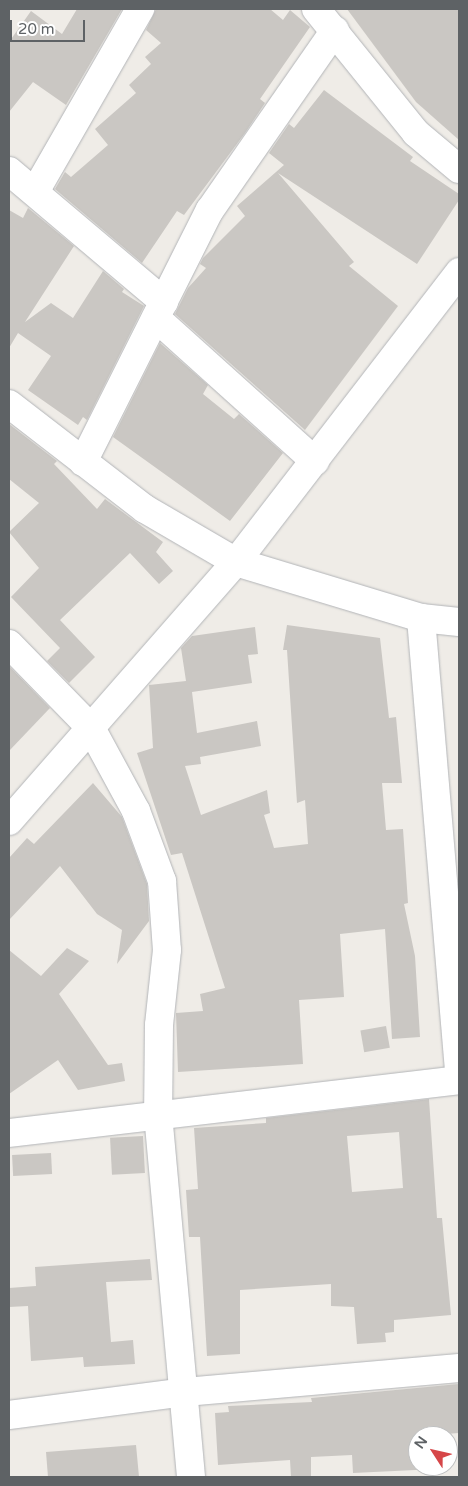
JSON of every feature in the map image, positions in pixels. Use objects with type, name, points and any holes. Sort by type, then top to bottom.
[{"type":"street","points":[[36,190],[140,9]]},
{"type":"street","points":[[83,462],[210,210],[324,15],[416,133],[459,169]]},
{"type":"street","points":[[9,171],[36,190],[315,461]]},
{"type":"street","points":[[9,821],[236,562],[459,272]]},
{"type":"street","points":[[9,404],[145,509],[236,562],[421,618],[459,622]]},
{"type":"street","points":[[421,618],[459,1068]]},
{"type":"street","points":[[9,644],[91,728],[136,811],[162,881],[167,950],[159,1025],[158,1114],[185,1392],[191,1477]]},
{"type":"street","points":[[9,1133],[459,1080]]},
{"type":"street","points":[[9,1414],[185,1392],[459,1368]]},
{"type":"building","points":[[77,9],[122,9],[66,105],[33,82],[9,112],[9,42],[31,11],[62,34]]},
{"type":"building","points":[[156,9],[270,9],[283,20],[290,10],[310,27],[260,99],[265,103],[245,133],[184,215],[177,211],[142,263],[55,189],[65,172],[71,177],[108,145],[95,129],[136,93],[129,85],[151,64],[145,57],[161,43],[146,30]]},
{"type":"building","points":[[347,9],[459,9],[459,140],[416,102]]},
{"type":"building","points":[[324,90],[413,157],[410,161],[459,194],[459,200],[417,264],[278,173],[354,262],[349,266],[398,306],[305,430],[175,314],[188,288],[206,268],[200,264],[203,258],[245,216],[237,206],[284,165],[269,153],[289,124],[294,128]]},
{"type":"building","points":[[28,208],[74,246],[25,322],[51,303],[73,318],[103,271],[124,289],[122,292],[144,306],[87,420],[83,417],[78,425],[28,390],[51,356],[18,333],[9,348],[9,210],[23,218]]},
{"type":"building","points":[[160,343],[208,385],[203,394],[234,419],[239,414],[283,453],[230,521],[113,437]]},
{"type":"building","points":[[9,424],[57,461],[54,464],[97,509],[105,499],[163,542],[156,552],[173,571],[159,584],[130,553],[60,620],[95,657],[69,683],[47,661],[60,648],[11,597],[39,568],[9,532],[39,503],[9,479]]},
{"type":"building","points":[[287,625],[380,638],[389,718],[396,717],[402,783],[382,783],[386,830],[403,829],[408,903],[404,904],[415,956],[420,1037],[392,1039],[385,929],[340,934],[344,997],[299,1000],[303,1064],[178,1072],[176,1013],[203,1011],[200,994],[225,988],[182,853],[171,855],[137,753],[153,748],[149,685],[186,681],[181,648],[192,636],[255,627],[258,654],[248,655],[252,683],[192,692],[197,733],[257,721],[261,746],[200,757],[201,764],[185,766],[201,815],[267,790],[270,813],[264,815],[274,848],[308,844],[305,800],[297,803],[287,650],[283,650]]},
{"type":"building","points":[[9,666],[50,708],[9,751]]},
{"type":"building","points":[[93,783],[122,817],[147,884],[149,921],[117,964],[122,930],[97,914],[60,866],[9,920],[9,858],[27,838],[34,844]]},
{"type":"building","points":[[67,948],[89,961],[59,994],[108,1065],[122,1063],[125,1081],[78,1090],[58,1060],[9,1094],[9,950],[41,976]]},
{"type":"building","points":[[386,1026],[390,1048],[364,1052],[360,1031]]},
{"type":"building","points":[[429,1099],[437,1218],[442,1218],[451,1315],[394,1320],[394,1332],[385,1333],[386,1342],[357,1344],[354,1307],[331,1306],[331,1284],[240,1290],[240,1354],[207,1356],[200,1237],[189,1237],[186,1190],[198,1189],[194,1128],[266,1123],[266,1118]],"holes":[[[399,1132],[403,1188],[352,1192],[347,1136]]]},
{"type":"building","points":[[143,1136],[145,1173],[112,1175],[110,1138]]},
{"type":"building","points":[[51,1153],[52,1174],[13,1176],[12,1155]]},
{"type":"building","points":[[150,1259],[152,1280],[106,1282],[111,1342],[133,1340],[135,1364],[84,1367],[83,1357],[31,1361],[28,1306],[9,1307],[9,1288],[36,1286],[35,1267]]},
{"type":"building","points":[[459,1384],[459,1433],[458,1426],[408,1426],[408,1470],[353,1473],[352,1455],[311,1457],[311,1477],[291,1477],[290,1460],[218,1465],[215,1413],[229,1412],[228,1406],[312,1402],[311,1398]]},
{"type":"building","points":[[136,1445],[139,1477],[48,1477],[46,1452]]}]
